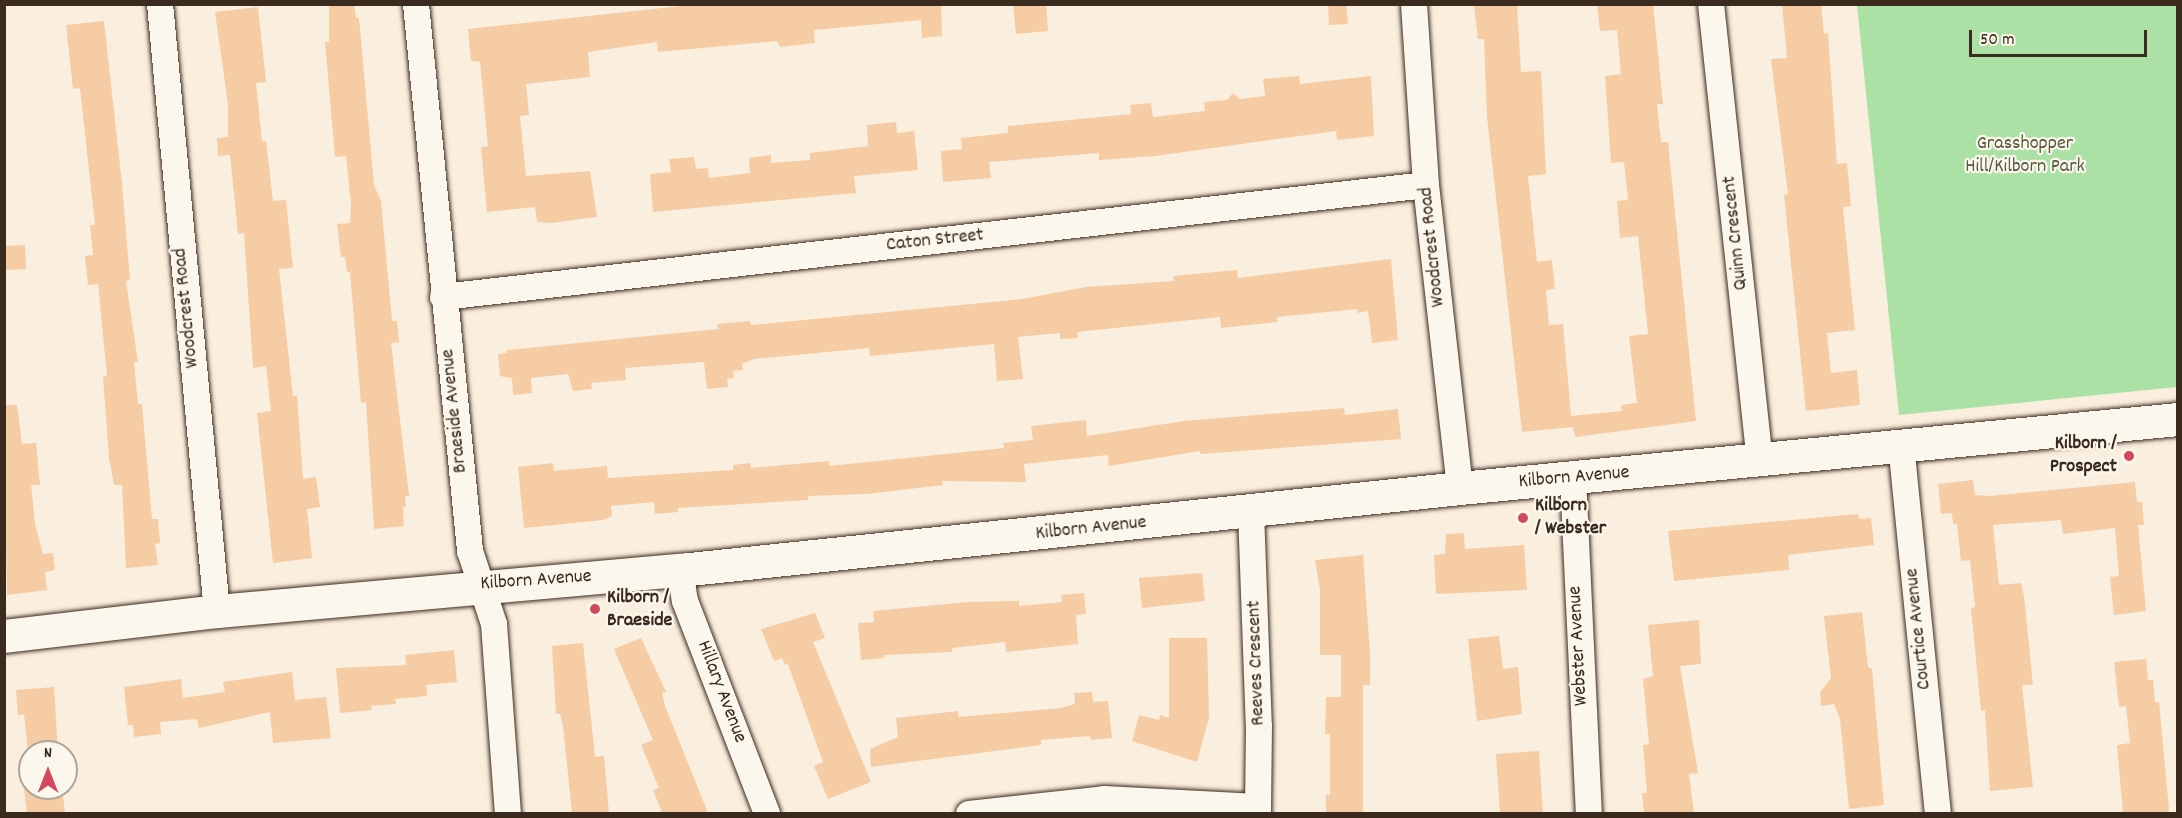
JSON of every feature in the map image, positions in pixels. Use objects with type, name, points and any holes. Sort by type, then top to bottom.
[{"type":"street","name":"Woodcrest Road","points":[[160,4],[217,611]]},
{"type":"street","name":"Braeside Avenue","points":[[416,4],[443,297],[471,558],[494,624],[508,813]]},
{"type":"street","name":"Woodcrest Road","points":[[1414,4],[1426,185],[1460,488]]},
{"type":"street","name":"Quinn Crescent","points":[[1711,4],[1760,461]]},
{"type":"street","name":"Caton Street","points":[[443,297],[1426,185]]},
{"type":"street","name":"Kilborn Avenue","points":[[4,636],[217,611],[479,585],[680,570],[1251,512],[1460,488],[1760,461],[1901,444],[2178,419]]},
{"type":"street","name":"Courtice Avenue","points":[[1901,444],[1938,813]]},
{"type":"street","name":"Webster Avenue","points":[[1573,477],[1588,813]]},
{"type":"street","name":"Reeves Crescent","points":[[1251,512],[1259,726],[1258,810]]},
{"type":"street","name":"Hillary Avenue","points":[[680,570],[685,601],[767,813]]},
{"type":"street","points":[[969,813],[1104,799],[1258,810]]},
{"type":"green space","name":"Grasshopper Hill/Kilborn Park","points":[[1857,5],[2177,5],[2177,387],[1899,415]]},
{"type":"building","points":[[329,4],[354,4],[356,18],[359,18],[374,185],[381,201],[392,321],[397,321],[399,342],[391,343],[409,496],[405,496],[406,507],[403,507],[404,526],[374,529],[366,402],[361,403],[350,272],[347,272],[345,257],[341,257],[337,224],[350,223],[351,204],[346,156],[335,157],[325,42],[329,42]]},
{"type":"building","points":[[699,4],[941,4],[942,36],[922,38],[921,20],[814,30],[815,43],[780,47],[777,41],[658,52],[657,42],[588,52],[590,77],[526,84],[529,115],[520,116],[526,176],[590,171],[597,217],[551,223],[537,222],[535,207],[487,212],[481,147],[488,146],[480,62],[471,61],[468,29]]},
{"type":"building","points":[[1013,4],[1046,4],[1048,31],[1016,34]]},
{"type":"building","points":[[1328,4],[1346,4],[1348,24],[1329,25]]},
{"type":"building","points":[[1517,4],[1521,72],[1541,71],[1546,174],[1528,176],[1537,262],[1552,260],[1555,289],[1546,290],[1549,325],[1563,324],[1571,416],[1622,411],[1621,405],[1637,403],[1629,336],[1648,334],[1638,236],[1620,238],[1617,201],[1628,200],[1624,162],[1611,163],[1605,76],[1621,74],[1617,30],[1600,31],[1597,4],[1653,4],[1663,104],[1657,104],[1661,142],[1668,142],[1696,421],[1576,437],[1572,427],[1522,432],[1487,117],[1484,39],[1478,39],[1474,6]]},
{"type":"building","points":[[1782,4],[1821,4],[1824,34],[1828,33],[1837,164],[1847,163],[1851,206],[1843,207],[1855,330],[1827,333],[1831,373],[1857,370],[1860,405],[1806,411],[1784,195],[1788,194],[1771,59],[1787,58]]},
{"type":"building","points":[[258,7],[266,82],[256,83],[262,141],[266,141],[273,201],[286,200],[293,268],[279,269],[293,396],[297,395],[303,479],[316,477],[320,507],[307,509],[312,558],[273,563],[257,413],[271,411],[266,366],[253,368],[244,233],[238,234],[230,155],[218,156],[217,138],[228,137],[228,104],[215,12]]},
{"type":"building","points":[[104,21],[122,183],[130,280],[126,281],[138,362],[134,362],[138,404],[142,404],[152,519],[158,519],[160,543],[155,544],[158,565],[126,568],[122,485],[114,485],[109,458],[103,377],[107,376],[98,284],[88,285],[85,256],[93,255],[90,225],[95,225],[80,88],[73,89],[66,25]]},
{"type":"building","points":[[1299,76],[1300,84],[1371,76],[1374,136],[1337,140],[1336,131],[1155,156],[1099,160],[1099,153],[989,162],[991,178],[943,182],[941,151],[962,149],[961,138],[1008,133],[1008,126],[1131,114],[1130,105],[1151,103],[1153,117],[1205,111],[1204,102],[1227,100],[1233,93],[1240,99],[1265,96],[1263,79]]},
{"type":"building","points":[[896,122],[897,133],[914,131],[918,170],[854,176],[856,193],[653,212],[650,174],[671,172],[669,159],[694,157],[696,169],[708,168],[709,178],[750,173],[749,158],[771,155],[771,163],[810,160],[810,153],[868,146],[867,125]]},
{"type":"building","points":[[25,245],[26,269],[4,270],[4,246]]},
{"type":"building","points":[[1391,259],[1398,340],[1372,343],[1368,311],[1358,313],[1357,309],[1277,317],[1277,322],[1221,328],[1220,317],[1077,332],[1078,338],[1060,339],[1060,333],[1018,337],[1023,379],[997,381],[994,344],[870,356],[869,348],[754,359],[742,364],[743,370],[733,371],[734,378],[727,379],[728,387],[707,389],[704,362],[625,368],[626,380],[591,383],[592,389],[573,391],[568,374],[531,378],[532,393],[513,395],[512,378],[500,376],[498,354],[507,353],[507,350],[718,329],[717,324],[750,321],[751,325],[1022,299],[1086,287],[1174,281],[1173,276],[1237,270],[1238,278]]},
{"type":"building","points":[[4,405],[17,405],[22,444],[36,443],[40,485],[31,485],[35,524],[43,554],[53,553],[55,570],[45,572],[47,590],[7,595]]},
{"type":"building","points":[[1344,408],[1345,415],[1398,409],[1401,439],[1200,454],[1200,451],[1109,466],[1108,455],[1024,464],[1026,482],[942,481],[943,485],[867,494],[808,496],[808,500],[678,508],[678,512],[655,514],[654,502],[611,506],[612,516],[603,520],[524,528],[518,467],[553,463],[554,471],[607,466],[608,478],[733,470],[733,465],[750,463],[751,468],[829,461],[829,466],[1004,448],[1003,443],[1033,440],[1031,426],[1086,420],[1087,436],[1184,421]]},
{"type":"building","points":[[1973,480],[1975,495],[1990,496],[2135,482],[2137,502],[2142,502],[2144,525],[2138,525],[2146,611],[2114,615],[2110,577],[2119,576],[2115,528],[2063,534],[2061,520],[1993,525],[1999,585],[2021,583],[2024,596],[2033,685],[2022,685],[2033,787],[1990,791],[1985,710],[1981,711],[1971,608],[1975,607],[1970,560],[1961,561],[1957,524],[1953,524],[1952,513],[1941,514],[1938,484]]},
{"type":"building","points":[[1858,514],[1859,519],[1871,518],[1874,545],[1788,555],[1789,570],[1674,581],[1668,531]]},
{"type":"building","points":[[1464,533],[1465,549],[1524,545],[1527,590],[1436,594],[1434,555],[1445,554],[1446,534]]},
{"type":"building","points":[[1363,555],[1370,685],[1363,685],[1363,813],[1326,813],[1326,795],[1330,795],[1330,734],[1325,734],[1326,697],[1341,697],[1341,655],[1320,655],[1320,590],[1315,560]]},
{"type":"building","points":[[1202,573],[1205,601],[1142,608],[1139,578]]},
{"type":"building","points":[[1084,593],[1086,614],[1076,615],[1078,644],[1006,652],[1005,642],[952,648],[952,652],[884,655],[884,658],[861,660],[858,623],[874,622],[873,611],[968,602],[1019,601],[1019,606],[1062,602],[1061,595]]},
{"type":"building","points":[[1862,612],[1868,667],[1872,669],[1884,805],[1849,809],[1840,719],[1834,704],[1821,706],[1820,692],[1831,678],[1824,616]]},
{"type":"building","points":[[815,613],[825,638],[813,642],[871,782],[828,799],[814,766],[823,762],[788,664],[785,665],[782,658],[774,661],[761,629]]},
{"type":"building","points":[[1699,620],[1701,664],[1680,666],[1698,773],[1689,774],[1694,813],[1644,813],[1642,793],[1647,793],[1643,745],[1649,744],[1643,679],[1653,676],[1648,625]]},
{"type":"building","points":[[1499,636],[1503,669],[1518,667],[1522,714],[1477,721],[1468,639]]},
{"type":"building","points":[[641,638],[666,692],[662,693],[665,706],[708,813],[662,813],[653,790],[659,788],[641,745],[653,740],[614,649]]},
{"type":"building","points":[[1169,638],[1207,638],[1209,717],[1197,762],[1132,741],[1139,715],[1159,720],[1160,715],[1169,718]]},
{"type":"building","points":[[583,643],[595,757],[604,756],[609,813],[572,813],[563,726],[560,714],[556,714],[552,646]]},
{"type":"building","points":[[454,650],[457,682],[426,685],[427,696],[395,699],[396,704],[371,706],[372,710],[340,713],[336,668],[406,665],[405,655]]},
{"type":"building","points":[[2146,659],[2148,680],[2153,680],[2155,702],[2159,702],[2169,809],[2168,813],[2123,813],[2117,745],[2130,743],[2126,706],[2119,707],[2114,662]]},
{"type":"building","points":[[292,672],[295,700],[326,697],[331,738],[273,743],[270,712],[199,728],[197,719],[160,722],[161,734],[134,737],[133,725],[128,725],[124,687],[181,679],[183,698],[225,692],[223,682]]},
{"type":"building","points":[[54,687],[57,740],[27,740],[24,714],[18,715],[16,690]]},
{"type":"building","points":[[1092,692],[1093,702],[1108,701],[1112,738],[1091,740],[1090,736],[1041,740],[1041,745],[871,767],[870,749],[898,737],[896,718],[958,711],[958,717],[1060,708],[1075,704],[1074,693]]},
{"type":"building","points":[[1539,751],[1543,813],[1500,813],[1496,754]]},
{"type":"building","points":[[25,800],[63,800],[65,813],[27,813]]},
{"type":"place","name":"Kilborn / Prospect","points":[[2129,456]]},
{"type":"place","name":"Kilborn / Webster","points":[[1523,518]]},
{"type":"place","name":"Kilborn / Braeside","points":[[595,609]]}]
